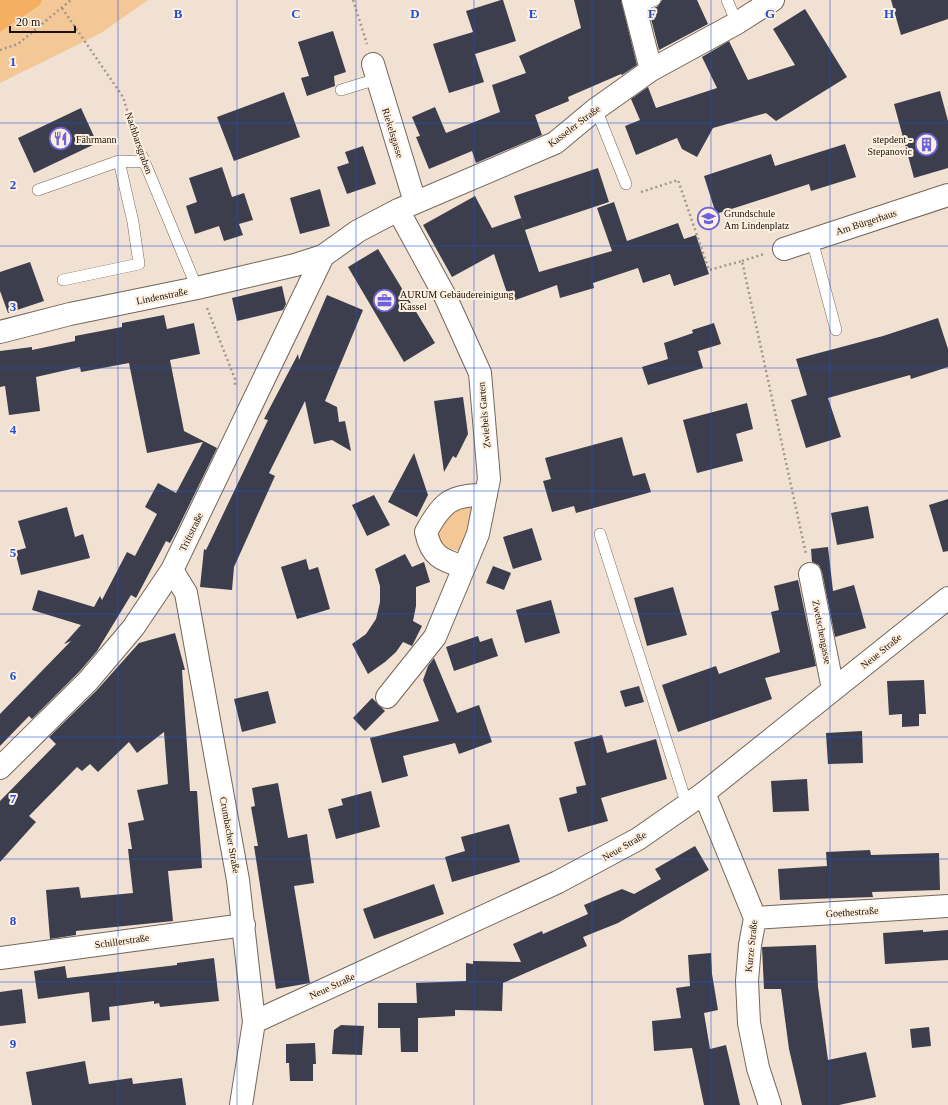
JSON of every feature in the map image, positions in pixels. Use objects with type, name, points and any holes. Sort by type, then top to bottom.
[{"type":"street","name":"Kasseler Straße","points":[[323,256],[358,230],[406,206],[551,145],[596,109],[651,70],[737,23],[765,2]]},
{"type":"street","points":[[634,4],[651,70]]},
{"type":"street","name":"Riekelsgasse","points":[[375,71],[406,206]]},
{"type":"street","name":"Am Bürgerhaus","points":[[784,249],[948,195]]},
{"type":"street","name":"Zwiebels Garten","points":[[387,697],[435,637],[478,534],[489,479],[480,373],[406,206]]},
{"type":"street","name":"Lindenstraße","points":[[0,332],[70,314],[197,288],[295,265],[323,256]]},
{"type":"street","name":"Triftstraße","points":[[0,768],[88,681],[134,628],[172,570],[323,256]]},
{"type":"street","points":[[464,567],[441,559],[429,547],[426,532],[434,518],[452,499],[465,494],[486,495]]},
{"type":"street","name":"Crumbacher Straße","points":[[172,570],[186,593],[238,880],[244,925],[254,1022],[241,1105]]},
{"type":"street","name":"Zwetschengasse","points":[[810,574],[833,689]]},
{"type":"street","name":"Neue Straße","points":[[254,1022],[558,882],[638,839],[696,799],[948,598]]},
{"type":"street","name":"Kurze Straße","points":[[696,799],[755,918],[750,944],[748,982],[749,1023],[758,1068],[770,1105]]},
{"type":"street","name":"Goethestraße","points":[[755,918],[948,906]]},
{"type":"street","name":"Schillerstraße","points":[[0,958],[244,925]]},
{"type":"lane","points":[[634,4],[655,0]]},
{"type":"lane","points":[[727,0],[737,23]]},
{"type":"lane","points":[[341,90],[375,71]]},
{"type":"lane","points":[[596,109],[626,184]]},
{"type":"lane","points":[[38,190],[119,161],[143,159]]},
{"type":"lane","name":"Nachbarsgraben","points":[[143,159],[197,288]]},
{"type":"lane","points":[[63,280],[139,264],[133,222],[119,161]]},
{"type":"lane","points":[[812,240],[836,330]]},
{"type":"lane","points":[[600,534],[696,799]]},
{"type":"path","points":[[0,50],[18,44],[71,0]]},
{"type":"path","points":[[353,0],[375,71]]},
{"type":"path","name":"Nachbarsgraben","points":[[62,8],[122,97],[143,159]]},
{"type":"path","points":[[626,184],[630,196],[678,180],[709,270],[742,261],[810,574]]},
{"type":"path","points":[[197,288],[210,315],[235,379],[236,387]]},
{"type":"shaded area","points":[[0,0],[42,0],[40,5],[0,32]]},
{"type":"shaded area","points":[[42,0],[148,0],[101,33],[0,83],[0,32],[40,5]]},
{"type":"shaded area","points":[[458,506],[469,506],[475,510],[476,515],[460,550],[454,550],[448,549],[439,542],[438,526]]},
{"type":"building","points":[[503,0],[516,41],[475,54],[484,82],[449,93],[433,44],[473,32],[466,11]]},
{"type":"building","points":[[574,0],[621,0],[637,65],[622,75],[621,74],[568,97],[569,101],[535,115],[542,135],[476,163],[472,151],[429,169],[416,137],[420,136],[412,117],[435,107],[446,133],[500,112],[492,85],[526,73],[519,56],[581,28]]},
{"type":"building","points":[[662,0],[697,0],[708,24],[659,50],[649,11],[658,6]]},
{"type":"building","points":[[891,0],[948,0],[948,19],[901,35]]},
{"type":"building","points":[[805,9],[847,77],[776,121],[766,113],[713,128],[697,157],[682,149],[677,138],[636,155],[625,126],[640,120],[631,99],[648,87],[656,108],[717,88],[702,57],[729,41],[748,80],[795,65],[773,29]]},
{"type":"building","points":[[333,31],[346,72],[334,76],[335,86],[307,96],[301,78],[309,76],[298,42]]},
{"type":"building","name":"stepdent - Stepanovic","points":[[940,91],[948,121],[948,168],[914,178],[894,104]]},
{"type":"building","points":[[284,92],[300,137],[234,161],[217,117]]},
{"type":"building","points":[[81,108],[97,143],[34,173],[18,138]]},
{"type":"building","points":[[845,144],[856,177],[811,191],[809,184],[716,214],[704,176],[771,154],[775,166]]},
{"type":"building","points":[[363,146],[376,184],[347,194],[337,167],[349,163],[345,152]]},
{"type":"building","points":[[222,167],[232,197],[244,193],[253,220],[239,224],[243,235],[224,241],[219,226],[195,234],[186,206],[197,202],[189,178]]},
{"type":"building","points":[[598,168],[609,202],[525,230],[514,196]]},
{"type":"building","points":[[320,189],[330,226],[300,234],[290,198]]},
{"type":"building","points":[[475,196],[492,228],[521,218],[539,272],[612,251],[597,208],[614,202],[627,241],[678,223],[684,239],[696,235],[709,274],[674,286],[670,274],[643,283],[638,268],[593,283],[594,288],[560,298],[557,285],[510,302],[494,254],[452,277],[423,225]]},
{"type":"building","name":"AURUM Gebäudereinigung Kassel","points":[[378,249],[435,343],[404,362],[348,267]]},
{"type":"building","points":[[30,262],[44,301],[8,313],[0,291],[0,272]]},
{"type":"building","points":[[282,286],[286,304],[283,310],[237,321],[232,298]]},
{"type":"building","points":[[327,295],[363,310],[325,401],[337,407],[339,422],[345,421],[351,451],[332,440],[314,444],[305,401],[269,473],[275,476],[234,567],[232,590],[200,587],[204,549],[206,550],[268,420],[264,419],[298,354],[299,360]]},
{"type":"building","points":[[164,315],[167,329],[194,323],[200,354],[170,360],[184,431],[217,448],[170,543],[166,541],[136,598],[131,595],[97,651],[79,672],[32,719],[29,716],[0,746],[0,714],[71,641],[64,644],[81,625],[32,610],[38,590],[94,607],[100,596],[102,600],[127,552],[135,556],[157,514],[145,507],[158,483],[176,493],[203,442],[147,453],[129,363],[81,372],[80,367],[36,377],[40,411],[9,415],[5,386],[0,387],[0,351],[32,347],[32,350],[75,341],[75,336],[122,327],[122,323]]},
{"type":"building","points":[[938,318],[948,349],[948,367],[911,379],[910,375],[828,398],[841,437],[806,448],[791,400],[807,395],[796,359],[883,336]]},
{"type":"building","points":[[714,323],[721,344],[698,351],[703,368],[648,385],[642,367],[668,359],[664,343],[693,333],[692,330]]},
{"type":"building","points":[[463,397],[468,434],[456,458],[453,456],[444,472],[434,401]]},
{"type":"building","points":[[747,403],[753,429],[736,434],[743,461],[697,473],[683,420]]},
{"type":"building","points":[[622,437],[633,476],[645,473],[651,492],[576,513],[574,506],[552,512],[543,481],[551,479],[545,458]]},
{"type":"building","points":[[414,453],[428,495],[417,517],[388,502]]},
{"type":"building","points":[[374,495],[390,525],[367,536],[352,505]]},
{"type":"building","points":[[948,499],[948,551],[943,552],[929,505]]},
{"type":"building","points":[[868,506],[874,538],[837,545],[831,513]]},
{"type":"building","points":[[67,507],[75,537],[83,534],[90,558],[21,575],[15,551],[26,548],[18,521]]},
{"type":"building","points":[[532,528],[542,560],[513,569],[503,537]]},
{"type":"building","points":[[828,547],[833,591],[854,585],[866,628],[835,637],[822,572],[819,565],[812,562],[811,549]]},
{"type":"building","points":[[405,554],[412,567],[424,562],[430,582],[416,587],[416,606],[413,621],[422,626],[412,646],[403,642],[396,652],[368,674],[352,644],[366,634],[376,619],[380,602],[380,586],[375,569]]},
{"type":"building","points":[[306,559],[309,570],[318,567],[330,609],[297,619],[281,567]]},
{"type":"building","points":[[493,566],[511,573],[504,590],[486,583]]},
{"type":"building","points":[[798,580],[816,666],[765,678],[772,699],[678,732],[662,685],[716,666],[719,674],[780,652],[771,612],[779,610],[774,586]]},
{"type":"building","points":[[673,587],[687,635],[647,646],[634,598]]},
{"type":"building","points":[[551,600],[560,633],[525,643],[516,610]]},
{"type":"building","points":[[175,633],[185,670],[182,670],[190,791],[197,791],[202,868],[168,871],[173,921],[76,931],[76,935],[50,939],[46,890],[79,887],[81,898],[133,893],[128,849],[132,849],[128,823],[144,820],[137,790],[168,784],[164,732],[137,753],[129,742],[98,772],[90,764],[82,771],[77,767],[29,816],[36,822],[0,862],[0,801],[56,744],[49,737],[97,690],[139,643]]},
{"type":"building","points":[[478,636],[480,642],[492,638],[498,656],[454,671],[446,647]]},
{"type":"building","points":[[434,658],[457,713],[479,705],[492,742],[459,754],[455,743],[403,756],[408,776],[382,783],[370,738],[439,721],[423,680],[428,666]]},
{"type":"building","points":[[924,680],[926,714],[919,714],[919,726],[902,727],[902,714],[889,715],[887,681]]},
{"type":"building","points":[[639,686],[644,702],[625,707],[620,691]]},
{"type":"building","points":[[268,691],[276,723],[242,732],[234,699]]},
{"type":"building","points":[[372,698],[385,711],[365,731],[353,718]]},
{"type":"building","points":[[862,731],[863,763],[828,764],[826,733]]},
{"type":"building","points":[[602,735],[607,753],[656,739],[667,779],[601,798],[608,821],[568,832],[559,798],[577,793],[576,787],[586,785],[574,742]]},
{"type":"building","points":[[807,779],[809,811],[773,812],[771,781]]},
{"type":"building","points":[[278,783],[288,838],[307,834],[314,883],[294,886],[310,983],[276,989],[254,846],[258,846],[251,807],[255,806],[252,788]]},
{"type":"building","points":[[371,791],[380,827],[336,839],[328,809],[343,805],[341,799]]},
{"type":"building","points":[[509,824],[520,862],[452,882],[445,857],[465,851],[461,837]]},
{"type":"building","points":[[695,846],[709,870],[618,923],[583,937],[587,946],[503,983],[502,1011],[455,1010],[455,1016],[418,1018],[418,1052],[401,1052],[400,1028],[378,1028],[378,1003],[417,1003],[416,983],[466,981],[466,963],[473,964],[473,961],[521,962],[513,944],[542,931],[543,934],[588,914],[584,905],[622,889],[634,894],[661,879],[655,869]]},
{"type":"building","points":[[870,850],[871,855],[939,853],[940,890],[872,892],[873,897],[780,900],[778,869],[827,866],[826,852]]},
{"type":"building","points":[[434,884],[444,914],[374,939],[363,909]]},
{"type":"building","points":[[923,930],[923,932],[948,930],[948,960],[885,964],[883,933]]},
{"type":"building","points":[[816,945],[818,987],[828,1060],[866,1052],[876,1097],[839,1105],[802,1105],[789,1049],[781,989],[764,989],[762,947]]},
{"type":"building","points":[[711,953],[712,974],[718,1010],[704,1013],[710,1049],[726,1045],[740,1105],[704,1105],[692,1048],[654,1051],[652,1021],[681,1018],[676,988],[690,986],[688,955]]},
{"type":"building","points":[[214,958],[219,1001],[160,1007],[159,1003],[154,1004],[154,1001],[109,1007],[110,1020],[92,1022],[89,992],[38,999],[34,971],[65,966],[67,978],[177,965],[177,963]]},
{"type":"building","points":[[22,989],[26,1023],[0,1026],[0,992]]},
{"type":"building","points":[[341,1025],[364,1026],[362,1055],[332,1054],[334,1030]]},
{"type":"building","points":[[929,1027],[931,1046],[912,1048],[910,1029]]},
{"type":"building","points":[[315,1043],[316,1064],[313,1064],[313,1081],[290,1081],[289,1063],[286,1063],[286,1044]]},
{"type":"building","points":[[85,1061],[89,1084],[132,1078],[133,1084],[182,1078],[186,1105],[32,1105],[26,1072]]},
{"type":"place","name":"Fährmann","points":[[60,139]]},
{"type":"place","name":"stepdent - Stepanovic","points":[[927,145]]},
{"type":"place","name":"Grundschule Am Lindenplatz","points":[[709,219]]},
{"type":"place","name":"AURUM Gebäudereinigung Kassel","points":[[385,300]]}]
